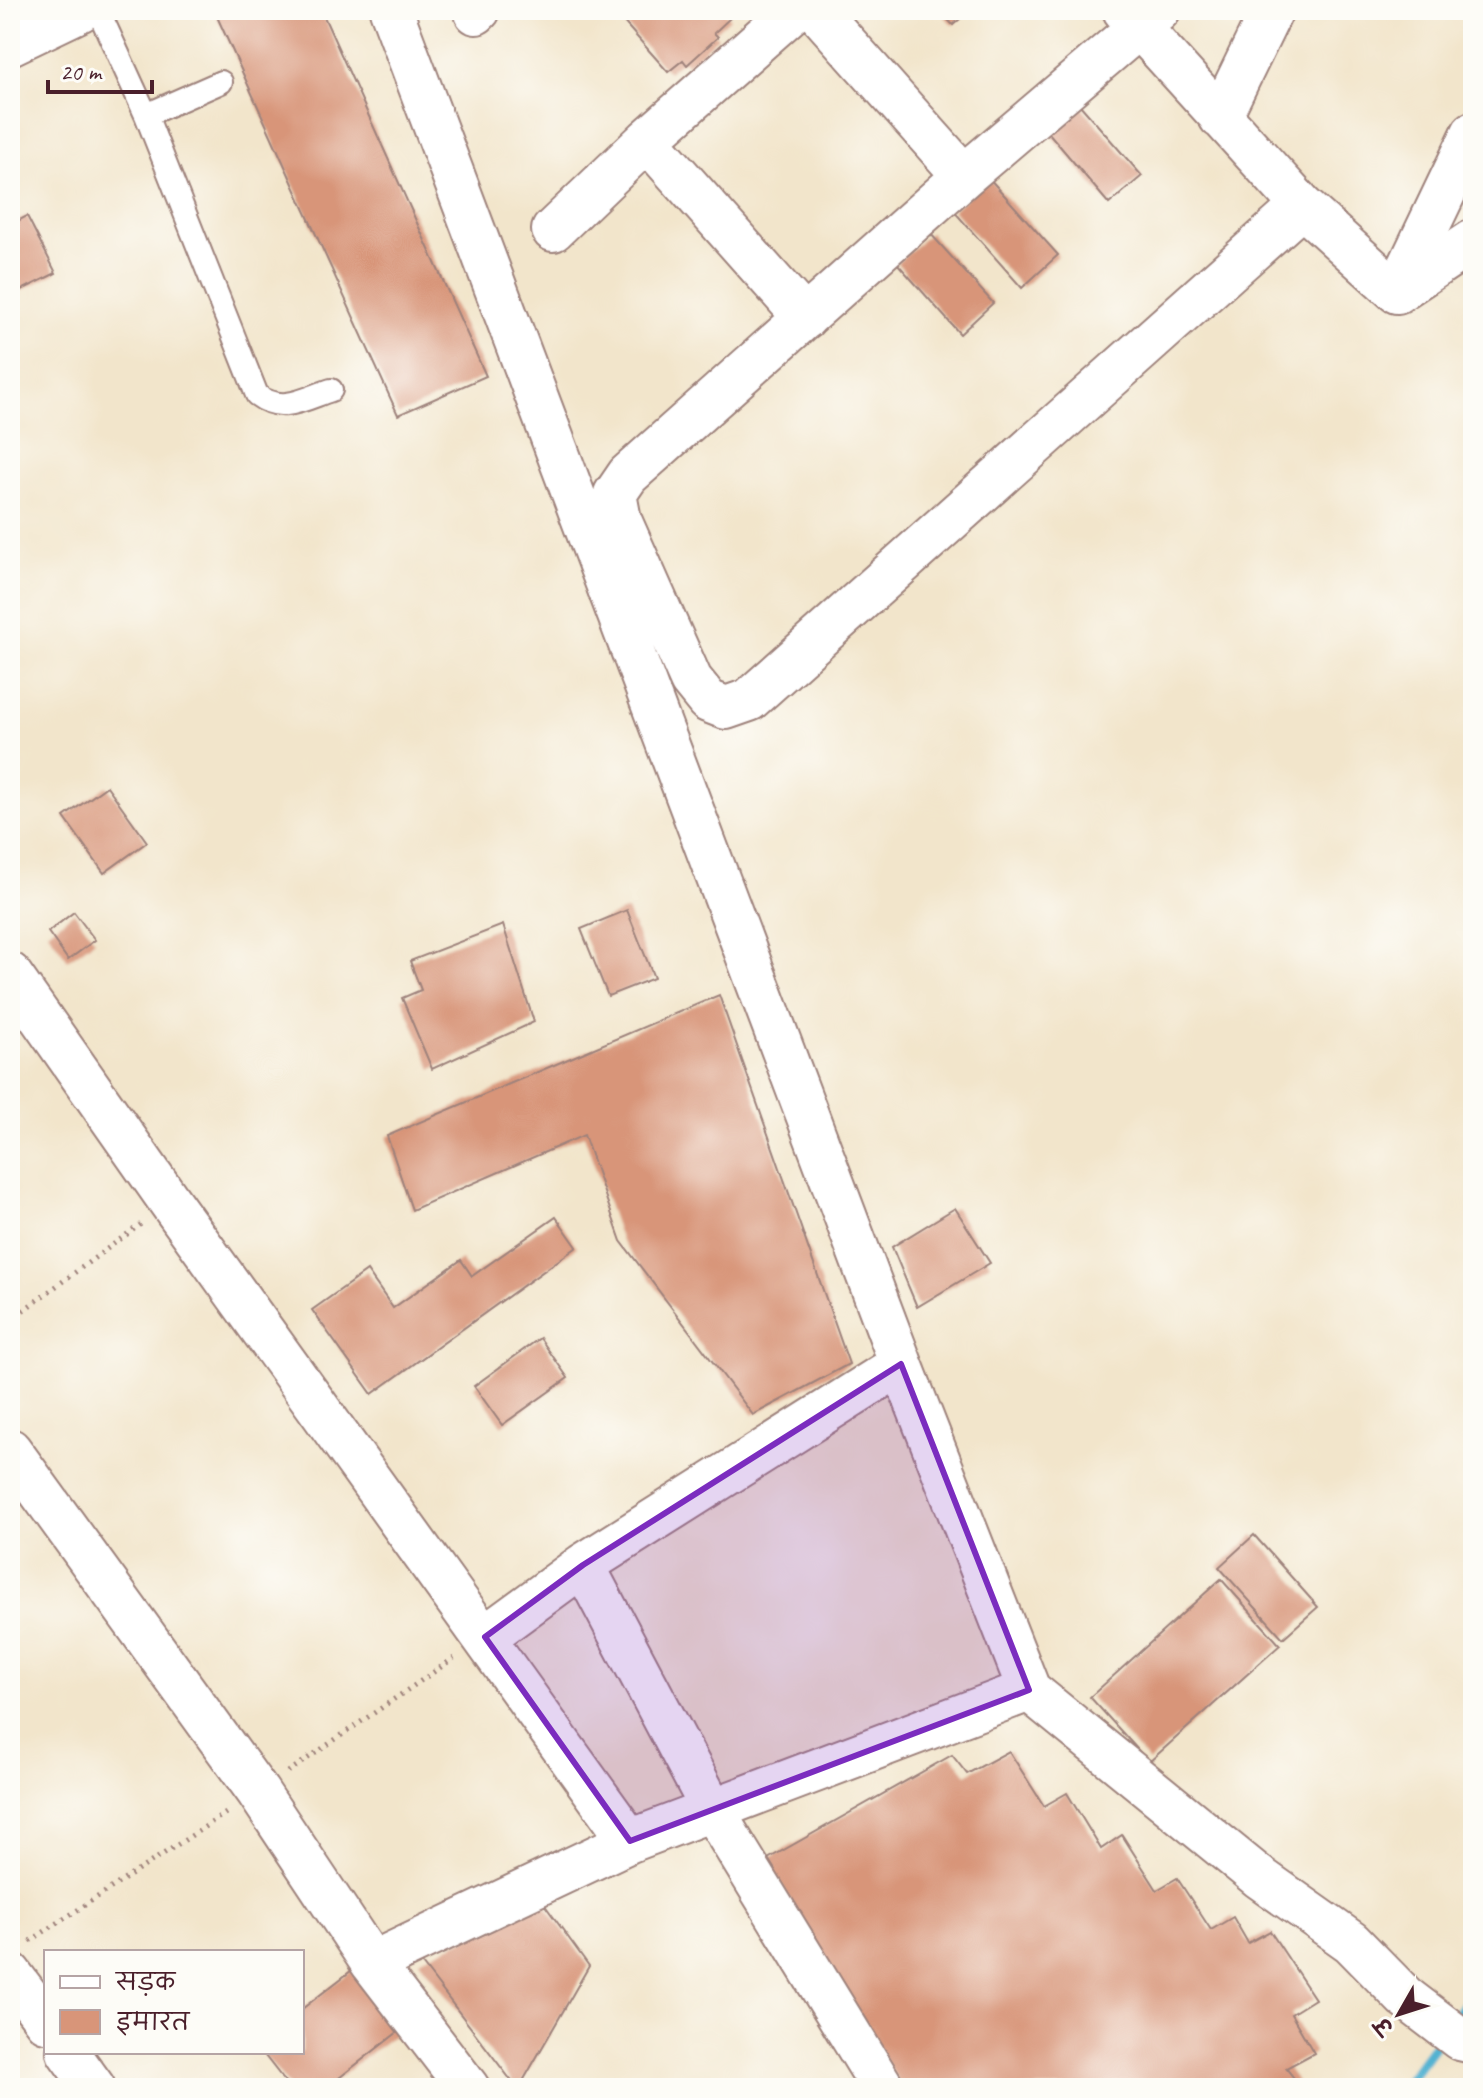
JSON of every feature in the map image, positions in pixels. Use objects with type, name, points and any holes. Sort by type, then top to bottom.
[{"type":"street","points":[[10,44],[81,10]]},
{"type":"street","points":[[391,10],[901,1364],[1029,1690],[1259,1877],[1351,1942],[1405,1997],[1466,2040]]},
{"type":"street","points":[[553,230],[647,140],[794,10]]},
{"type":"street","points":[[816,10],[964,176]]},
{"type":"street","points":[[1220,117],[1272,10]]},
{"type":"street","points":[[1302,206],[749,700],[726,708],[708,701],[691,680],[620,520],[615,494],[628,475],[1141,16],[1220,117],[1302,206],[1397,292]]},
{"type":"street","points":[[1397,292],[1473,133]]},
{"type":"street","points":[[647,140],[805,318]]},
{"type":"street","points":[[1397,292],[1473,241]]},
{"type":"street","points":[[10,974],[170,1202],[630,1841]]},
{"type":"street","points":[[485,1637],[583,1565],[901,1364]]},
{"type":"street","points":[[10,1450],[258,1792],[372,1963],[468,2088]]},
{"type":"street","points":[[583,1565],[713,1811],[883,2088]]},
{"type":"street","points":[[372,1963],[630,1841],[1029,1690]]},
{"type":"street","points":[[10,1973],[44,2018]]},
{"type":"street","points":[[69,2054],[94,2088]]},
{"type":"lane","points":[[98,10],[146,115],[257,395],[270,404],[282,406],[331,390]]},
{"type":"lane","points":[[146,115],[221,82]]},
{"type":"path","points":[[10,1320],[170,1202]]},
{"type":"highlighted area","points":[[901,1364],[1029,1690],[630,1841],[485,1637],[583,1565]]},
{"type":"building","points":[[214,10],[321,10],[486,376],[398,415]]},
{"type":"building","points":[[633,10],[722,10],[730,18],[714,33],[718,37],[687,65],[683,60],[668,72],[622,20]]},
{"type":"building","points":[[939,10],[970,10],[953,25]]},
{"type":"building","points":[[1080,105],[1142,176],[1109,204],[1048,132]]},
{"type":"building","points":[[988,177],[1058,255],[1022,288],[953,210]]},
{"type":"building","points":[[27,216],[56,273],[10,296],[10,225]]},
{"type":"building","points":[[930,233],[993,303],[960,334],[897,263]]},
{"type":"building","points":[[107,786],[147,842],[104,873],[64,817]]},
{"type":"building","points":[[627,910],[654,978],[608,996],[581,929]]},
{"type":"building","points":[[74,912],[95,940],[68,960],[48,932]]},
{"type":"building","points":[[503,925],[534,1022],[432,1069],[402,998],[421,990],[410,961]]},
{"type":"building","points":[[719,995],[849,1364],[753,1415],[621,1241],[584,1135],[412,1210],[387,1136]]},
{"type":"building","points":[[955,1208],[990,1263],[917,1307],[892,1247]]},
{"type":"building","points":[[556,1217],[577,1247],[372,1394],[312,1310],[367,1271],[393,1308],[461,1260],[472,1276]]},
{"type":"building","points":[[540,1338],[568,1378],[502,1425],[474,1386]]},
{"type":"building","points":[[1254,1535],[1318,1607],[1283,1638],[1219,1567]]},
{"type":"building","points":[[1221,1579],[1280,1645],[1149,1762],[1090,1697]]},
{"type":"building","points":[[1009,1751],[1044,1806],[1067,1793],[1101,1849],[1122,1835],[1157,1890],[1177,1878],[1211,1930],[1233,1917],[1248,1943],[1270,1931],[1315,1999],[1291,2014],[1314,2053],[1286,2068],[1302,2088],[902,2088],[766,1860],[952,1755],[967,1774]]},
{"type":"building","points":[[544,1904],[589,1966],[517,2088],[419,1960]]},
{"type":"building","points":[[356,1967],[403,2028],[326,2088],[290,2088],[264,2054],[304,2054],[304,2007]]},
{"type":"waterway","points":[[1451,2022],[1473,1993]]},
{"type":"waterway","points":[[1403,2088],[1442,2035]]}]
